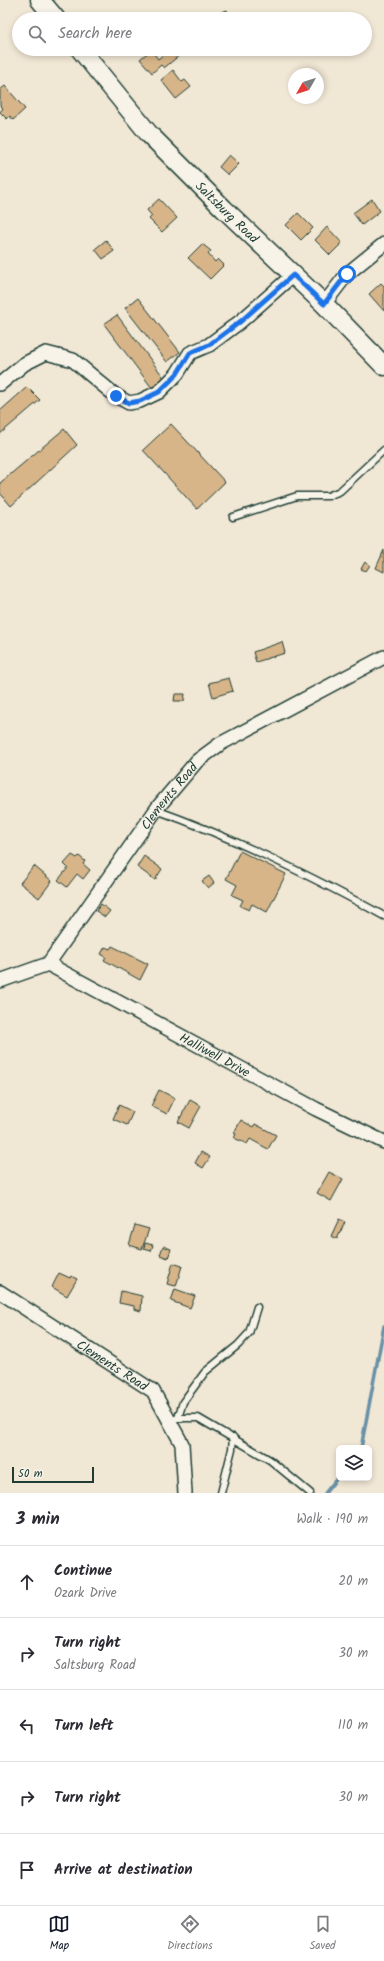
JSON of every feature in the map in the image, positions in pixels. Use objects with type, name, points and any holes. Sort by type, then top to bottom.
[{"type":"main road","points":[[40,0],[50,12]]},
{"type":"main road","name":"Saltsburg Road","points":[[86,56],[149,134],[224,209],[324,304],[384,366]]},
{"type":"street","points":[[324,304],[347,274],[384,244]]},
{"type":"street","points":[[0,384],[24,364],[46,353],[73,360],[116,396],[129,403],[140,401],[159,392],[172,379],[190,353],[209,345],[241,321],[293,275]]},
{"type":"street","name":"Clements Road","points":[[48,964],[156,810],[197,761],[220,744],[384,657]]},
{"type":"street","points":[[0,981],[48,964]]},
{"type":"street","name":"Halliwell Drive","points":[[48,964],[316,1109],[384,1142]]},
{"type":"street","name":"Clements Road","points":[[0,1292],[153,1391],[174,1420],[182,1444],[185,1493]]},
{"type":"lane","points":[[233,517],[297,496],[328,496],[340,491],[384,450]]},
{"type":"lane","points":[[156,810],[201,826],[260,853],[384,916]]},
{"type":"lane","points":[[174,1420],[183,1402],[205,1372],[249,1334],[258,1307]]},
{"type":"lane","points":[[174,1420],[198,1418],[233,1437],[270,1460],[310,1493]]},
{"type":"lane","points":[[221,1493],[232,1449],[233,1437]]},
{"type":"building","points":[[144,56],[156,56],[158,59],[162,56],[179,56],[164,68],[161,65],[152,73],[140,59]]},
{"type":"building","points":[[173,70],[182,82],[185,80],[191,87],[176,99],[161,80]]},
{"type":"building","points":[[5,86],[25,109],[13,120],[10,116],[7,119],[0,112],[3,108],[0,105],[0,90]]},
{"type":"building","points":[[229,155],[239,164],[228,175],[219,167]]},
{"type":"building","points":[[159,199],[177,218],[162,232],[149,219],[152,216],[147,210]]},
{"type":"building","points":[[372,199],[380,211],[362,225],[353,213]]},
{"type":"building","points":[[298,213],[313,228],[301,240],[286,225]]},
{"type":"building","points":[[327,227],[342,243],[330,255],[315,240]]},
{"type":"building","points":[[106,240],[114,251],[103,259],[95,249]]},
{"type":"building","points":[[202,244],[211,251],[208,254],[215,262],[218,259],[224,265],[210,279],[188,258]]},
{"type":"building","points":[[381,283],[384,286],[384,311],[369,294]]},
{"type":"building","points":[[138,298],[180,352],[167,362],[125,308]]},
{"type":"building","points":[[117,315],[165,379],[152,388],[104,324]]},
{"type":"building","points":[[27,387],[40,400],[0,434],[0,411]]},
{"type":"building","points":[[171,424],[225,482],[197,509],[143,450]]},
{"type":"building","points":[[64,429],[77,445],[11,506],[0,493],[0,483]]},
{"type":"building","points":[[384,550],[384,572],[376,568]]},
{"type":"building","points":[[365,562],[370,565],[366,571],[361,569]]},
{"type":"building","points":[[282,642],[285,653],[256,662],[253,652]]},
{"type":"building","points":[[229,678],[233,691],[213,697],[209,683]]},
{"type":"building","points":[[175,694],[185,694],[184,701],[174,701]]},
{"type":"building","points":[[240,851],[286,874],[267,912],[252,904],[249,910],[240,906],[243,900],[232,895],[237,885],[226,879]]},
{"type":"building","points":[[72,855],[77,858],[79,856],[85,861],[83,864],[90,870],[83,879],[77,874],[67,887],[58,880],[68,868],[64,864]]},
{"type":"building","points":[[144,856],[162,869],[155,880],[137,867]]},
{"type":"building","points":[[34,866],[52,881],[39,898],[20,883]]},
{"type":"building","points":[[209,876],[214,883],[208,888],[202,881]]},
{"type":"building","points":[[101,904],[110,911],[105,917],[96,911]]},
{"type":"building","points":[[112,946],[148,964],[140,980],[104,960],[106,957],[101,954],[105,947],[110,949]]},
{"type":"building","points":[[159,1090],[175,1098],[167,1114],[151,1106]]},
{"type":"building","points":[[190,1100],[201,1106],[189,1128],[178,1122]]},
{"type":"building","points":[[119,1105],[133,1112],[127,1125],[113,1119]]},
{"type":"building","points":[[241,1120],[253,1127],[255,1124],[276,1135],[268,1149],[250,1139],[247,1144],[234,1138],[236,1134],[234,1133]]},
{"type":"building","points":[[201,1152],[210,1157],[203,1168],[195,1163]]},
{"type":"building","points":[[329,1172],[343,1179],[331,1201],[317,1193]]},
{"type":"building","points":[[339,1219],[345,1222],[337,1239],[331,1236]]},
{"type":"building","points":[[135,1225],[149,1229],[142,1249],[129,1245]]},
{"type":"building","points":[[145,1243],[153,1245],[151,1251],[144,1249]]},
{"type":"building","points":[[163,1246],[171,1249],[168,1258],[160,1255]]},
{"type":"building","points":[[173,1263],[182,1266],[176,1286],[167,1284]]},
{"type":"building","points":[[59,1273],[70,1278],[71,1276],[77,1279],[67,1296],[52,1287]]},
{"type":"building","points":[[175,1289],[195,1296],[190,1308],[171,1301]]},
{"type":"building","points":[[121,1291],[142,1296],[141,1311],[134,1309],[134,1306],[119,1303]]},
{"type":"waterway","points":[[362,1445],[384,1326]]},
{"type":"waterway","points":[[325,1493],[336,1480]]},
{"type":"route","points":[[116,396],[129,403],[140,401],[159,392],[177,374],[190,353],[209,345],[241,321],[293,275],[324,304],[347,274]]}]
